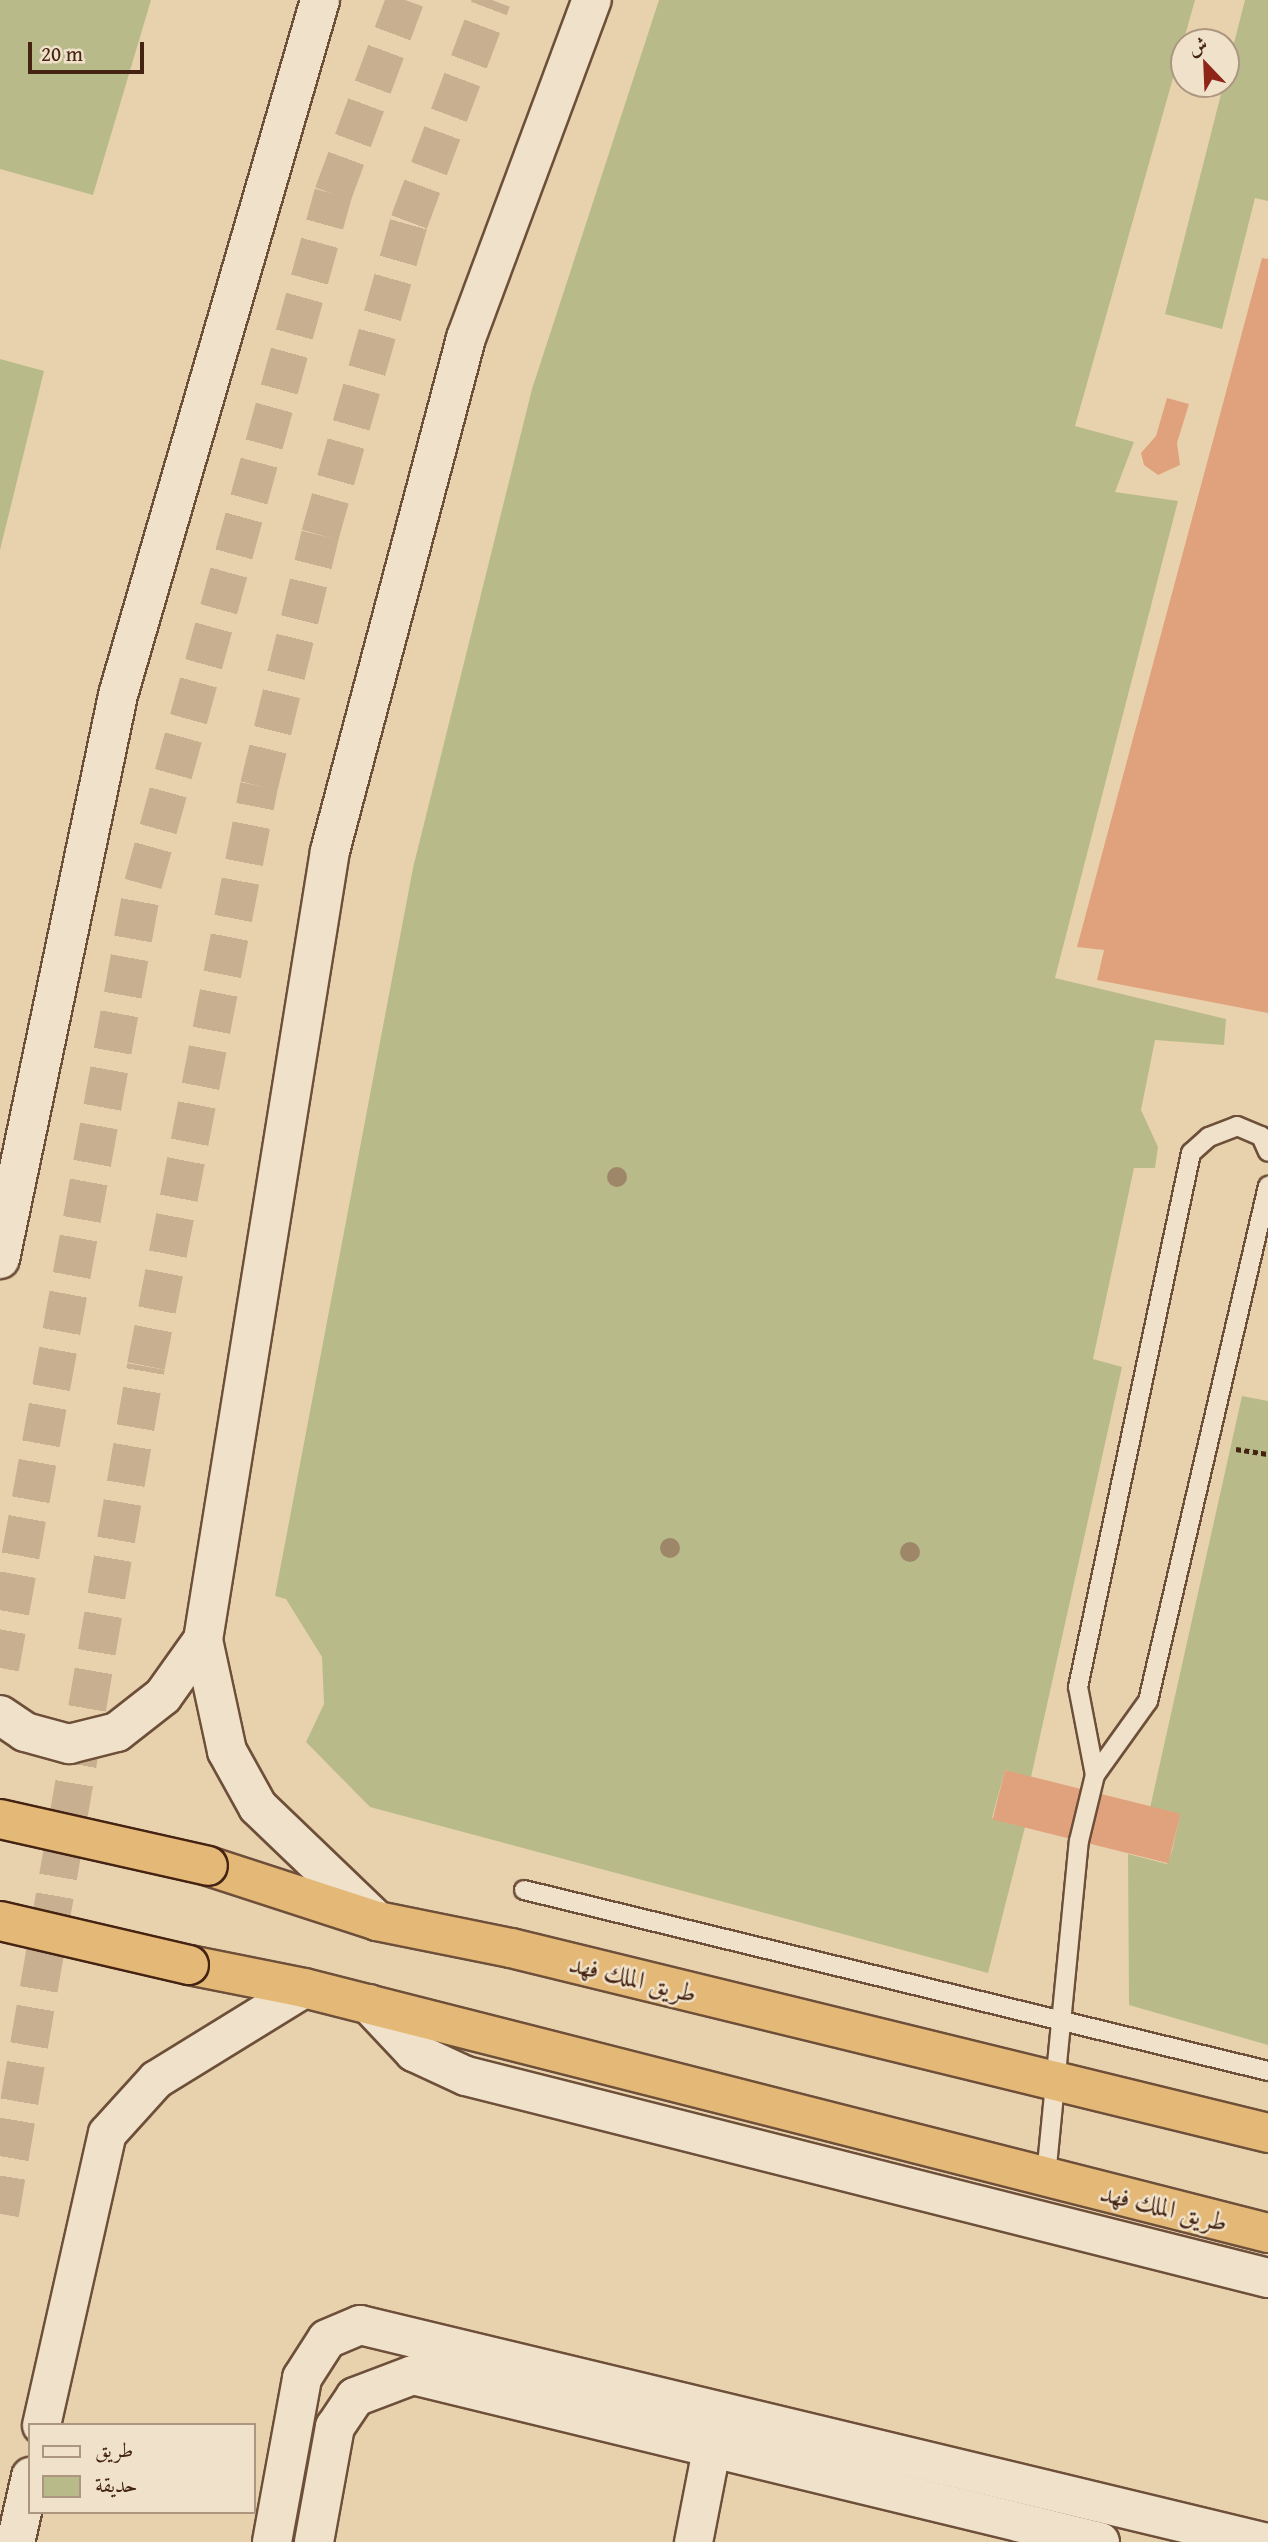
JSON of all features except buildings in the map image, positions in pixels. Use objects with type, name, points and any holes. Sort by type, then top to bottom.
[{"type":"highway","name":"طريق الملك فهد","points":[[0,1819],[208,1866],[377,1921],[511,1948],[1268,2133]]},
{"type":"highway","name":"طريق الملك فهد","points":[[0,1921],[189,1965],[304,1987],[1268,2233]]},
{"type":"street","points":[[0,1259],[118,695],[320,0]]},
{"type":"street","points":[[377,1921],[258,1807],[227,1751],[203,1640],[330,851],[466,338],[592,0]]},
{"type":"street","points":[[0,1715],[25,1732],[69,1744],[117,1732],[163,1696],[203,1640]]},
{"type":"street","points":[[41,2423],[107,2133],[156,2079],[304,1987]]},
{"type":"street","points":[[369,2004],[414,2052],[466,2076],[1268,2278]]},
{"type":"street","points":[[272,2542],[302,2378],[327,2339],[360,2325],[1100,2542]]},
{"type":"street","points":[[314,2542],[335,2427],[355,2397],[382,2382],[413,2375],[715,2429],[1264,2542]]},
{"type":"street","points":[[693,2542],[715,2429]]},
{"type":"street","points":[[15,2542],[28,2485]]},
{"type":"lane","points":[[1095,1775],[1078,1687],[1191,1153],[1209,1137],[1237,1126],[1261,1136],[1268,1152]]},
{"type":"lane","points":[[1046,2176],[1060,2082],[1079,1841],[1095,1775],[1148,1701],[1268,1186]]},
{"type":"lane","points":[[524,1891],[1065,2019],[1268,2071]]},
{"type":"green space","points":[[0,0],[151,0],[93,195],[0,169]]},
{"type":"green space","points":[[659,0],[1195,0],[1187,28],[1170,28],[1170,89],[1075,426],[1134,442],[1115,492],[1178,501],[1055,978],[1226,1019],[1224,1045],[1155,1040],[1141,1110],[1158,1147],[1155,1168],[1134,1168],[1093,1359],[1122,1367],[1031,1777],[1005,1770],[992,1818],[1025,1827],[988,1973],[370,1807],[306,1742],[324,1704],[322,1657],[286,1599],[275,1596],[413,868],[532,389]]},
{"type":"green space","points":[[1245,0],[1268,0],[1268,201],[1255,198],[1222,329],[1165,314],[1220,98],[1240,98],[1240,28],[1238,28]]},
{"type":"green space","points":[[0,359],[44,371],[0,550]]},
{"type":"green space","points":[[1242,1396],[1268,1401],[1268,2045],[1129,2005],[1128,1854],[1167,1864],[1172,1851],[1180,1815],[1150,1808]]},
{"type":"tunnel","points":[[0,1668],[143,884],[333,194],[405,0]]},
{"type":"tunnel","points":[[0,2214],[146,1366],[259,786],[320,535],[409,222],[492,0]]}]
